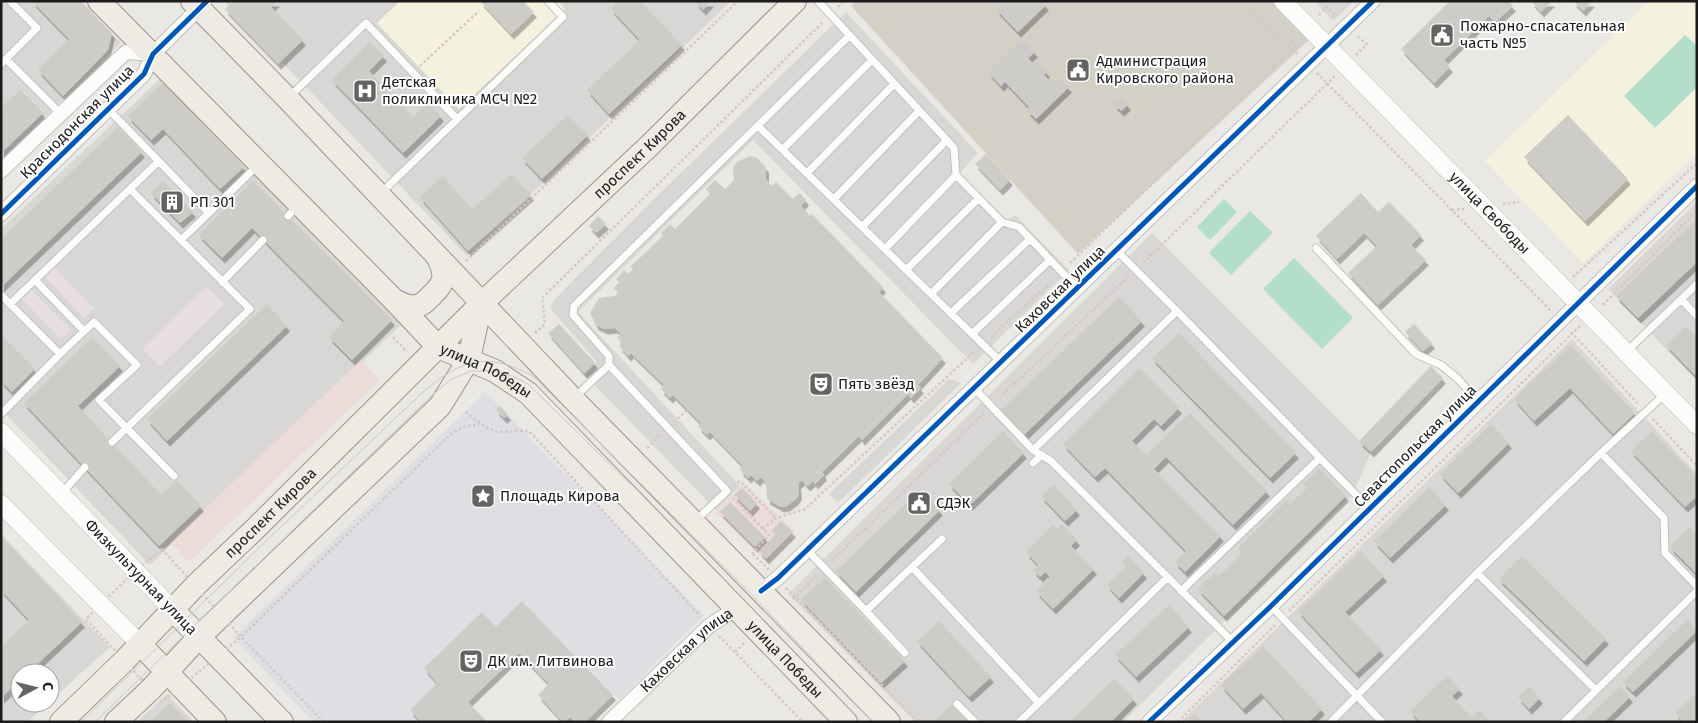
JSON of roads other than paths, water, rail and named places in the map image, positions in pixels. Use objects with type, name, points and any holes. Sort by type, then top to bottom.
[{"type":"main road","name":"улица Победы","points":[[99,1],[259,164],[293,210],[394,300],[438,347],[453,355],[469,359],[495,370],[528,393],[846,722]]},
{"type":"main road","name":"проспект Кирова","points":[[61,722],[438,347],[650,145],[795,1]]},
{"type":"main road","name":"улица Победы","points":[[199,4],[379,195],[448,256],[482,304],[889,722]]},
{"type":"main road","points":[[394,300],[407,306],[424,304],[442,286],[445,279],[444,270],[448,256]]},
{"type":"main road","points":[[116,722],[167,672],[199,637],[440,406],[469,359],[482,304]]},
{"type":"main road","name":"Каховская улица","points":[[737,608],[761,591]]},
{"type":"main road","name":"Физкультурная улица","points":[[173,610],[282,722]]},
{"type":"main road","points":[[140,644],[215,722]]},
{"type":"street","name":"улица Свободы","points":[[1283,1],[1697,424]]},
{"type":"street","name":"Каховская улица","points":[[761,591],[807,550],[975,389],[1328,47],[1373,1]]},
{"type":"street","name":"Краснодонская улица","points":[[1,214],[144,74],[153,54],[199,4]]},
{"type":"street","name":"Краснодонская улица","points":[[1,171],[126,52],[153,54]]},
{"type":"street","name":"Севастопольская улица","points":[[1149,722],[1272,606],[1369,508],[1697,186]]},
{"type":"street","name":"Физкультурная улица","points":[[1,432],[173,610]]},
{"type":"street","points":[[1,504],[140,644]]},
{"type":"street","name":"Каховская улица","points":[[610,722],[709,626],[737,608]]},
{"type":"lane","points":[[10,1],[37,28],[4,62],[61,114]]},
{"type":"lane","points":[[379,195],[563,17],[548,1]]},
{"type":"lane","points":[[818,1],[954,148],[956,175],[1002,222],[1018,227],[1078,289]]},
{"type":"lane","points":[[287,98],[366,23],[457,119]]},
{"type":"lane","points":[[695,522],[727,491],[610,364],[609,356],[574,315],[574,306],[849,36]]},
{"type":"lane","points":[[783,150],[872,60]]},
{"type":"lane","points":[[807,173],[894,84]]},
{"type":"lane","points":[[108,109],[209,214]]},
{"type":"lane","points":[[834,200],[920,111]]},
{"type":"lane","points":[[758,126],[1001,362]]},
{"type":"lane","points":[[862,227],[947,140]]},
{"type":"lane","points":[[10,304],[158,162]]},
{"type":"lane","points":[[181,240],[259,164]]},
{"type":"lane","points":[[885,249],[956,175]]},
{"type":"lane","points":[[112,442],[250,309],[130,189]]},
{"type":"lane","points":[[906,270],[978,199]]},
{"type":"lane","points":[[931,294],[1002,222]]},
{"type":"lane","points":[[951,313],[1030,239]]},
{"type":"lane","points":[[222,282],[263,240]]},
{"type":"lane","points":[[1316,248],[1416,354],[1441,366],[1458,379],[1478,401]]},
{"type":"lane","points":[[1117,251],[1369,508]]},
{"type":"lane","points":[[972,334],[1050,260]]},
{"type":"lane","points":[[35,280],[84,331]]},
{"type":"lane","points":[[1626,352],[1697,284]]},
{"type":"lane","points":[[1,295],[60,354]]},
{"type":"lane","points":[[1682,300],[1697,316]]},
{"type":"lane","points":[[1032,450],[1177,311]]},
{"type":"lane","points":[[1,414],[94,322],[137,365],[99,400],[174,476]]},
{"type":"lane","points":[[573,399],[610,364]]},
{"type":"lane","points":[[975,389],[1032,450],[1051,461],[1233,642]]},
{"type":"lane","points":[[1331,722],[1477,573],[1666,393]]},
{"type":"lane","points":[[1601,453],[1664,518],[1664,552],[1697,586]]},
{"type":"lane","points":[[1033,463],[1042,455]]},
{"type":"lane","points":[[1181,591],[1320,458]]},
{"type":"lane","points":[[61,493],[85,467]]},
{"type":"lane","points":[[866,611],[942,539]]},
{"type":"lane","points":[[807,550],[906,653]]},
{"type":"lane","points":[[912,567],[1039,702]]},
{"type":"lane","points":[[1477,573],[1596,690]]},
{"type":"lane","points":[[1019,722],[1168,577]]},
{"type":"lane","points":[[1564,722],[1697,591]]},
{"type":"lane","points":[[1272,606],[1382,722]]},
{"type":"lane","points":[[958,704],[975,722]]},
{"type":"tram line","points":[[81,722],[264,543],[423,392],[450,372],[475,362],[488,361],[501,363],[533,376],[753,596],[873,722]]},
{"type":"tram line","points":[[95,722],[429,398],[450,380],[471,371],[495,371],[515,377],[528,384],[631,485]]},
{"type":"place","name":"Пожарно-спасательная часть №5","points":[[1442,35]]},
{"type":"place","name":"Администрация Кировского района","points":[[1078,70]]},
{"type":"place","name":"Детская поликлиника МСЧ №2","points":[[365,91]]},
{"type":"place","name":"РП 301","points":[[172,202]]},
{"type":"place","name":"Пять звёзд","points":[[821,384]]},
{"type":"place","name":"Площадь Кирова","points":[[483,496]]},
{"type":"place","name":"СДЭК","points":[[919,503]]},
{"type":"place","name":"ДК им. Литвинова","points":[[471,661]]}]
